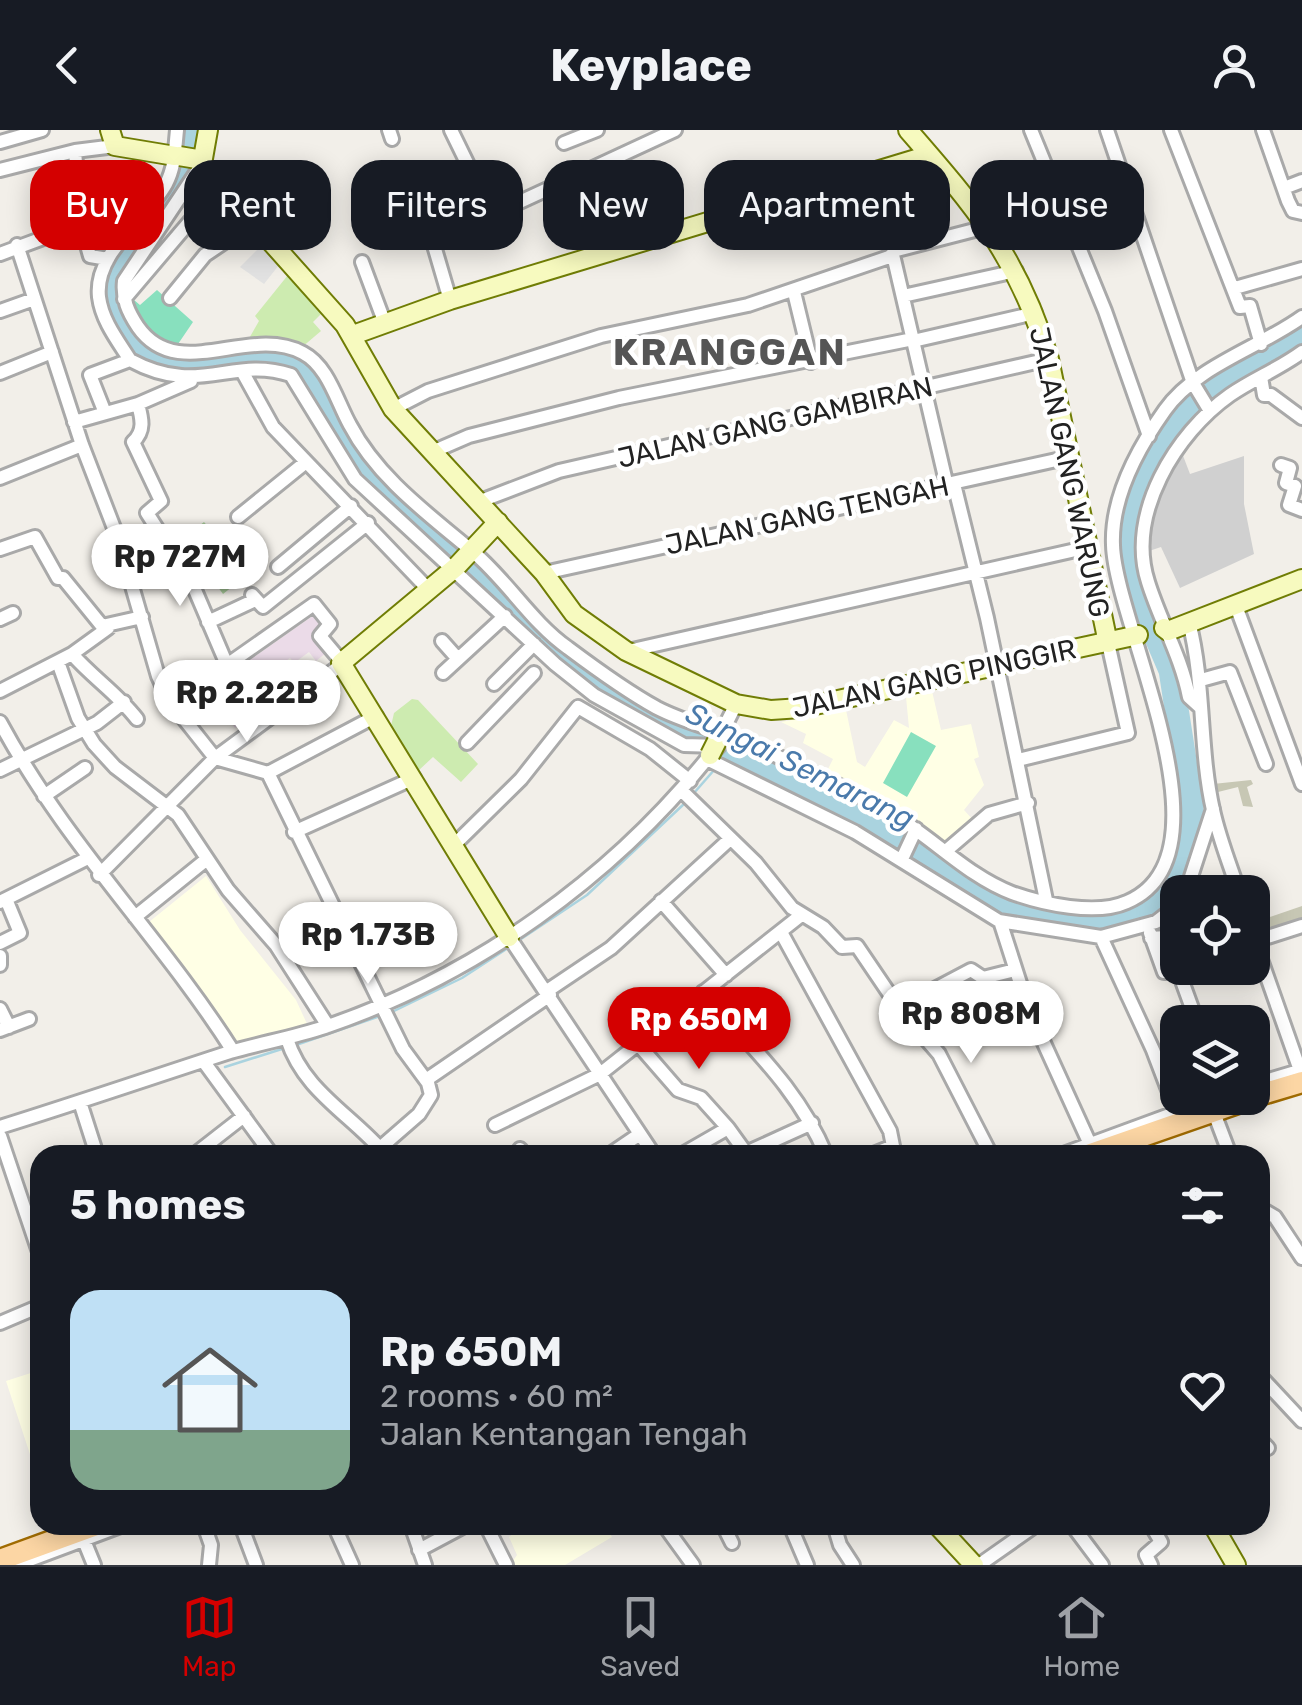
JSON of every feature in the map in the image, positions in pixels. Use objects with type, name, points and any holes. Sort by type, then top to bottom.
[{"type":"main road","points":[[1270,1089],[1301,1075]]},
{"type":"main road","points":[[1138,1145],[1182,1115]]},
{"type":"main road","points":[[0,1560],[79,1535]]},
{"type":"street","points":[[0,142],[42,130]]},
{"type":"street","points":[[177,130],[188,159]]},
{"type":"street","points":[[208,130],[188,159],[127,275],[124,300],[145,336],[172,352],[260,345],[291,348],[312,359],[372,460],[471,551],[565,646],[714,750],[916,830],[988,882],[1021,896],[1103,907],[1127,902],[1148,890],[1164,862],[1173,819],[1172,798],[1160,713],[1116,572],[1117,506],[1149,436],[1172,400],[1302,318]]},
{"type":"street","points":[[451,130],[466,160]]},
{"type":"street","points":[[564,143],[596,130]]},
{"type":"street","points":[[523,200],[675,130]]},
{"type":"street","points":[[1031,130],[1105,311],[1149,436]]},
{"type":"street","points":[[1107,130],[1193,384],[1210,410]]},
{"type":"street","points":[[1171,130],[1240,308],[1250,307],[1261,344]]},
{"type":"street","points":[[1263,130],[1293,211],[1302,213]]},
{"type":"street","points":[[902,160],[909,132]]},
{"type":"street","name":"JALAN GANG WARUNG","points":[[909,132],[970,203]]},
{"type":"street","points":[[0,170],[113,138],[188,159]]},
{"type":"street","points":[[75,150],[76,160]]},
{"type":"street","points":[[913,160],[929,155]]},
{"type":"street","points":[[188,159],[108,259],[99,295],[109,326],[130,360],[160,375],[192,380]]},
{"type":"street","points":[[1284,188],[1302,181]]},
{"type":"street","points":[[124,300],[184,229]]},
{"type":"street","points":[[393,408],[428,391],[601,336],[794,292],[893,256],[897,250],[970,231]]},
{"type":"street","points":[[0,254],[30,242]]},
{"type":"street","points":[[18,246],[165,694],[215,758],[268,773],[376,716]]},
{"type":"street","points":[[88,250],[90,256],[108,259]]},
{"type":"street","points":[[170,298],[210,250]]},
{"type":"street","name":"JALAN GANG PINGGIR","points":[[279,250],[354,334],[393,408],[544,573],[574,614],[626,651],[736,704],[771,710],[800,708],[1136,636]]},
{"type":"street","points":[[435,250],[450,300]]},
{"type":"street","points":[[354,334],[384,321],[616,250]]},
{"type":"street","name":"JALAN GANG WARUNG","points":[[1004,250],[1035,313],[1049,359],[1108,643]]},
{"type":"street","points":[[893,256],[923,389],[976,575],[1046,900]]},
{"type":"street","points":[[362,262],[384,321]]},
{"type":"street","points":[[1235,288],[1302,269]]},
{"type":"street","points":[[902,296],[1016,271]]},
{"type":"street","points":[[794,292],[811,362]]},
{"type":"street","points":[[0,311],[34,298]]},
{"type":"street","points":[[432,452],[469,436],[604,402],[1035,313]]},
{"type":"street","points":[[0,373],[52,352]]},
{"type":"street","points":[[1200,706],[1190,697],[1146,578],[1146,528],[1154,494],[1170,460],[1210,410],[1302,352]]},
{"type":"street","name":"JALAN GANG GAMBIRAN","points":[[489,513],[503,492],[559,471],[1049,359]]},
{"type":"street","points":[[104,413],[90,375],[130,360]]},
{"type":"street","points":[[74,422],[138,404],[192,380],[242,371],[277,371],[295,378],[355,479],[455,567],[554,664],[603,700],[684,745],[719,746],[714,750]]},
{"type":"street","points":[[242,371],[263,415],[429,590]]},
{"type":"street","points":[[1260,377],[1264,394],[1302,418]]},
{"type":"street","points":[[138,404],[143,423],[134,442],[161,501],[147,512],[192,583],[227,666],[314,604],[330,624],[320,636],[376,716],[513,944],[647,1145]]},
{"type":"street","points":[[0,478],[82,445]]},
{"type":"street","name":"JALAN GANG TENGAH","points":[[544,573],[1070,457]]},
{"type":"street","points":[[238,517],[306,462]]},
{"type":"street","points":[[1281,465],[1290,468],[1286,482],[1295,486],[1289,504],[1302,510]]},
{"type":"street","points":[[278,567],[351,506]]},
{"type":"street","points":[[99,874],[215,758],[341,663],[455,567],[471,551],[489,513]]},
{"type":"street","points":[[208,622],[253,598],[263,607],[368,524]]},
{"type":"street","points":[[0,549],[36,537],[58,578],[88,613],[108,628]]},
{"type":"street","points":[[626,651],[1089,547]]},
{"type":"street","points":[[1136,636],[1236,606],[1302,579]]},
{"type":"street","points":[[1236,606],[1302,784]]},
{"type":"street","points":[[443,674],[505,616]]},
{"type":"street","points":[[0,691],[72,654],[108,628],[142,617]]},
{"type":"street","points":[[1189,622],[1201,680],[1200,706],[1212,809],[1233,875]]},
{"type":"street","points":[[442,642],[458,660]]},
{"type":"street","points":[[1018,760],[1128,733],[1108,643]]},
{"type":"street","points":[[467,743],[534,672],[537,648]]},
{"type":"street","points":[[494,684],[537,648]]},
{"type":"street","points":[[72,654],[137,719]]},
{"type":"street","points":[[58,662],[84,730],[114,768],[168,805],[276,945],[328,1026]]},
{"type":"street","points":[[534,672],[544,674],[554,664]]},
{"type":"street","points":[[1201,680],[1230,672],[1266,764]]},
{"type":"street","points":[[0,770],[84,730],[124,702]]},
{"type":"street","points":[[30,1222],[1,1126],[233,1052],[288,1044],[328,1026],[387,1011],[513,944],[687,791],[714,750],[736,704]]},
{"type":"street","points":[[454,845],[521,779],[578,707],[650,749],[800,916],[816,924],[842,948],[857,946],[899,1008],[944,1062],[986,1145]]},
{"type":"street","points":[[0,722],[86,860],[205,1007],[233,1052]]},
{"type":"street","points":[[714,750],[728,770],[903,857],[999,921],[1101,936],[1150,932],[1166,937],[1191,1005]]},
{"type":"street","points":[[44,796],[85,768]]},
{"type":"street","points":[[268,773],[403,1050],[426,1080],[431,1096],[389,1145]]},
{"type":"street","points":[[294,832],[414,778]]},
{"type":"street","points":[[947,850],[984,816],[1028,803]]},
{"type":"street","points":[[1191,875],[1212,809]]},
{"type":"street","points":[[903,857],[916,830]]},
{"type":"street","points":[[426,1080],[610,948],[730,839]]},
{"type":"street","points":[[135,917],[207,859]]},
{"type":"street","points":[[0,943],[20,933],[3,900],[86,860]]},
{"type":"street","points":[[661,900],[726,975]]},
{"type":"street","points":[[496,1125],[600,1074],[800,916]]},
{"type":"street","points":[[999,921],[1015,970],[1093,1145]]},
{"type":"street","points":[[1150,932],[1160,923]]},
{"type":"street","points":[[1270,934],[1302,926]]},
{"type":"street","points":[[782,934],[890,1131],[893,1145]]},
{"type":"street","points":[[1101,936],[1160,1056]]},
{"type":"street","points":[[0,956],[0,965]]},
{"type":"street","points":[[899,1008],[971,970],[984,978],[1015,970]]},
{"type":"street","points":[[1270,985],[1301,1075],[1270,1082]]},
{"type":"street","points":[[703,992],[780,1074],[822,1145]]},
{"type":"street","points":[[0,1009],[5,1028],[30,1019]]},
{"type":"street","points":[[288,1044],[318,1094],[337,1106],[377,1145]]},
{"type":"street","points":[[638,1044],[678,1090],[701,1098],[740,1145]]},
{"type":"street","points":[[204,1062],[265,1145]]},
{"type":"street","points":[[1270,1096],[1302,1090]]},
{"type":"street","points":[[80,1102],[94,1145]]},
{"type":"street","points":[[1138,1145],[1199,1115]]},
{"type":"street","points":[[1221,1115],[1228,1145]]},
{"type":"street","points":[[207,1145],[244,1116]]},
{"type":"street","points":[[1110,1145],[1178,1116]]},
{"type":"street","points":[[766,1145],[812,1123]]},
{"type":"street","points":[[698,1145],[728,1128]]},
{"type":"street","points":[[624,1145],[640,1134]]},
{"type":"street","points":[[1270,1214],[1302,1258]]},
{"type":"street","points":[[0,1322],[30,1310]]},
{"type":"street","points":[[1270,1386],[1302,1420]]},
{"type":"street","points":[[94,1565],[98,1535]]},
{"type":"street","points":[[207,1535],[209,1565]]},
{"type":"street","points":[[245,1535],[256,1565]]},
{"type":"street","points":[[338,1535],[352,1565]]},
{"type":"street","points":[[414,1535],[425,1565]]},
{"type":"street","points":[[420,1550],[448,1535]]},
{"type":"street","points":[[491,1535],[506,1565]]},
{"type":"street","points":[[671,1535],[693,1565]]},
{"type":"street","points":[[728,1535],[732,1543]]},
{"type":"street","points":[[794,1535],[807,1565]]},
{"type":"street","points":[[837,1535],[853,1565]]},
{"type":"street","points":[[947,1535],[976,1565],[1021,1535]]},
{"type":"street","points":[[1080,1535],[1102,1565]]},
{"type":"street","points":[[1150,1565],[1147,1553],[1161,1542],[1157,1535]]},
{"type":"street","points":[[1219,1535],[1236,1565]]},
{"type":"street","points":[[0,1551],[29,1552]]},
{"type":"shaded area","points":[[257,250],[266,250],[279,265],[264,284],[240,267]]},
{"type":"shaded area","points":[[1182,453],[1190,474],[1244,456],[1244,504],[1254,554],[1180,588],[1161,547],[1146,552],[1159,487]]},
{"type":"shaded area","points":[[317,613],[327,626],[327,652],[316,661],[309,652],[294,663],[290,658],[282,664],[295,683],[235,728],[208,689]]},
{"type":"shaded area","points":[[932,691],[941,730],[971,724],[979,757],[974,759],[984,785],[964,810],[974,821],[948,846],[823,779],[833,759],[803,743],[806,734],[781,722],[846,710],[857,762],[865,767],[894,720],[909,728],[906,697]]},
{"type":"shaded area","points":[[1251,780],[1253,784],[1247,787],[1253,807],[1243,806],[1238,787],[1214,793],[1213,784]]},
{"type":"shaded area","points":[[206,876],[240,930],[296,1000],[308,1026],[238,1044],[149,922]]},
{"type":"shaded area","points":[[1302,906],[1302,925],[1270,935],[1270,917]]},
{"type":"shaded area","points":[[30,1373],[30,1454],[6,1381]]},
{"type":"shaded area","points":[[509,1537],[612,1537],[565,1565],[510,1565],[517,1555]]},
{"type":"green space","points":[[288,275],[322,313],[313,322],[321,331],[301,348],[247,342],[259,321],[255,316]]},
{"type":"green space","points":[[157,290],[193,322],[176,347],[148,334],[129,304],[134,300],[140,305]]},
{"type":"green space","points":[[204,522],[219,539],[224,535],[252,571],[223,594],[183,539]]},
{"type":"green space","points":[[412,699],[418,700],[478,764],[461,782],[433,757],[418,771],[391,726],[394,713]]},
{"type":"green space","points":[[911,732],[936,746],[907,797],[883,783]]},
{"type":"water","points":[[184,130],[199,130],[191,160],[184,160],[184,186],[164,216],[164,187],[177,162]]},
{"type":"water","points":[[121,250],[141,250],[123,276],[145,343],[165,354],[232,349],[285,351],[314,366],[348,429],[551,643],[617,690],[684,726],[743,746],[842,792],[908,828],[994,889],[1119,909],[1155,893],[1160,886],[1160,914],[1107,935],[999,919],[874,836],[638,718],[565,668],[359,480],[294,373],[195,376],[138,360],[113,327],[105,297],[110,270]]},
{"type":"water","points":[[1302,320],[1302,350],[1242,384],[1161,472],[1141,577],[1187,698],[1205,820],[1190,875],[1168,875],[1181,818],[1159,674],[1138,625],[1120,557],[1124,502],[1157,431],[1185,394]]},
{"type":"waterway","points":[[694,793],[715,769]]},
{"type":"waterway","points":[[518,941],[587,895],[685,803]]},
{"type":"waterway","points":[[392,1012],[462,978],[508,948]]},
{"type":"waterway","points":[[293,1046],[380,1016]]},
{"type":"waterway","points":[[225,1067],[285,1048]]},
{"type":"district","name":"KRANGGAN","points":[[730,352]]},
{"type":"water label","name":"Sungai Semarang","points":[[800,766]]}]
